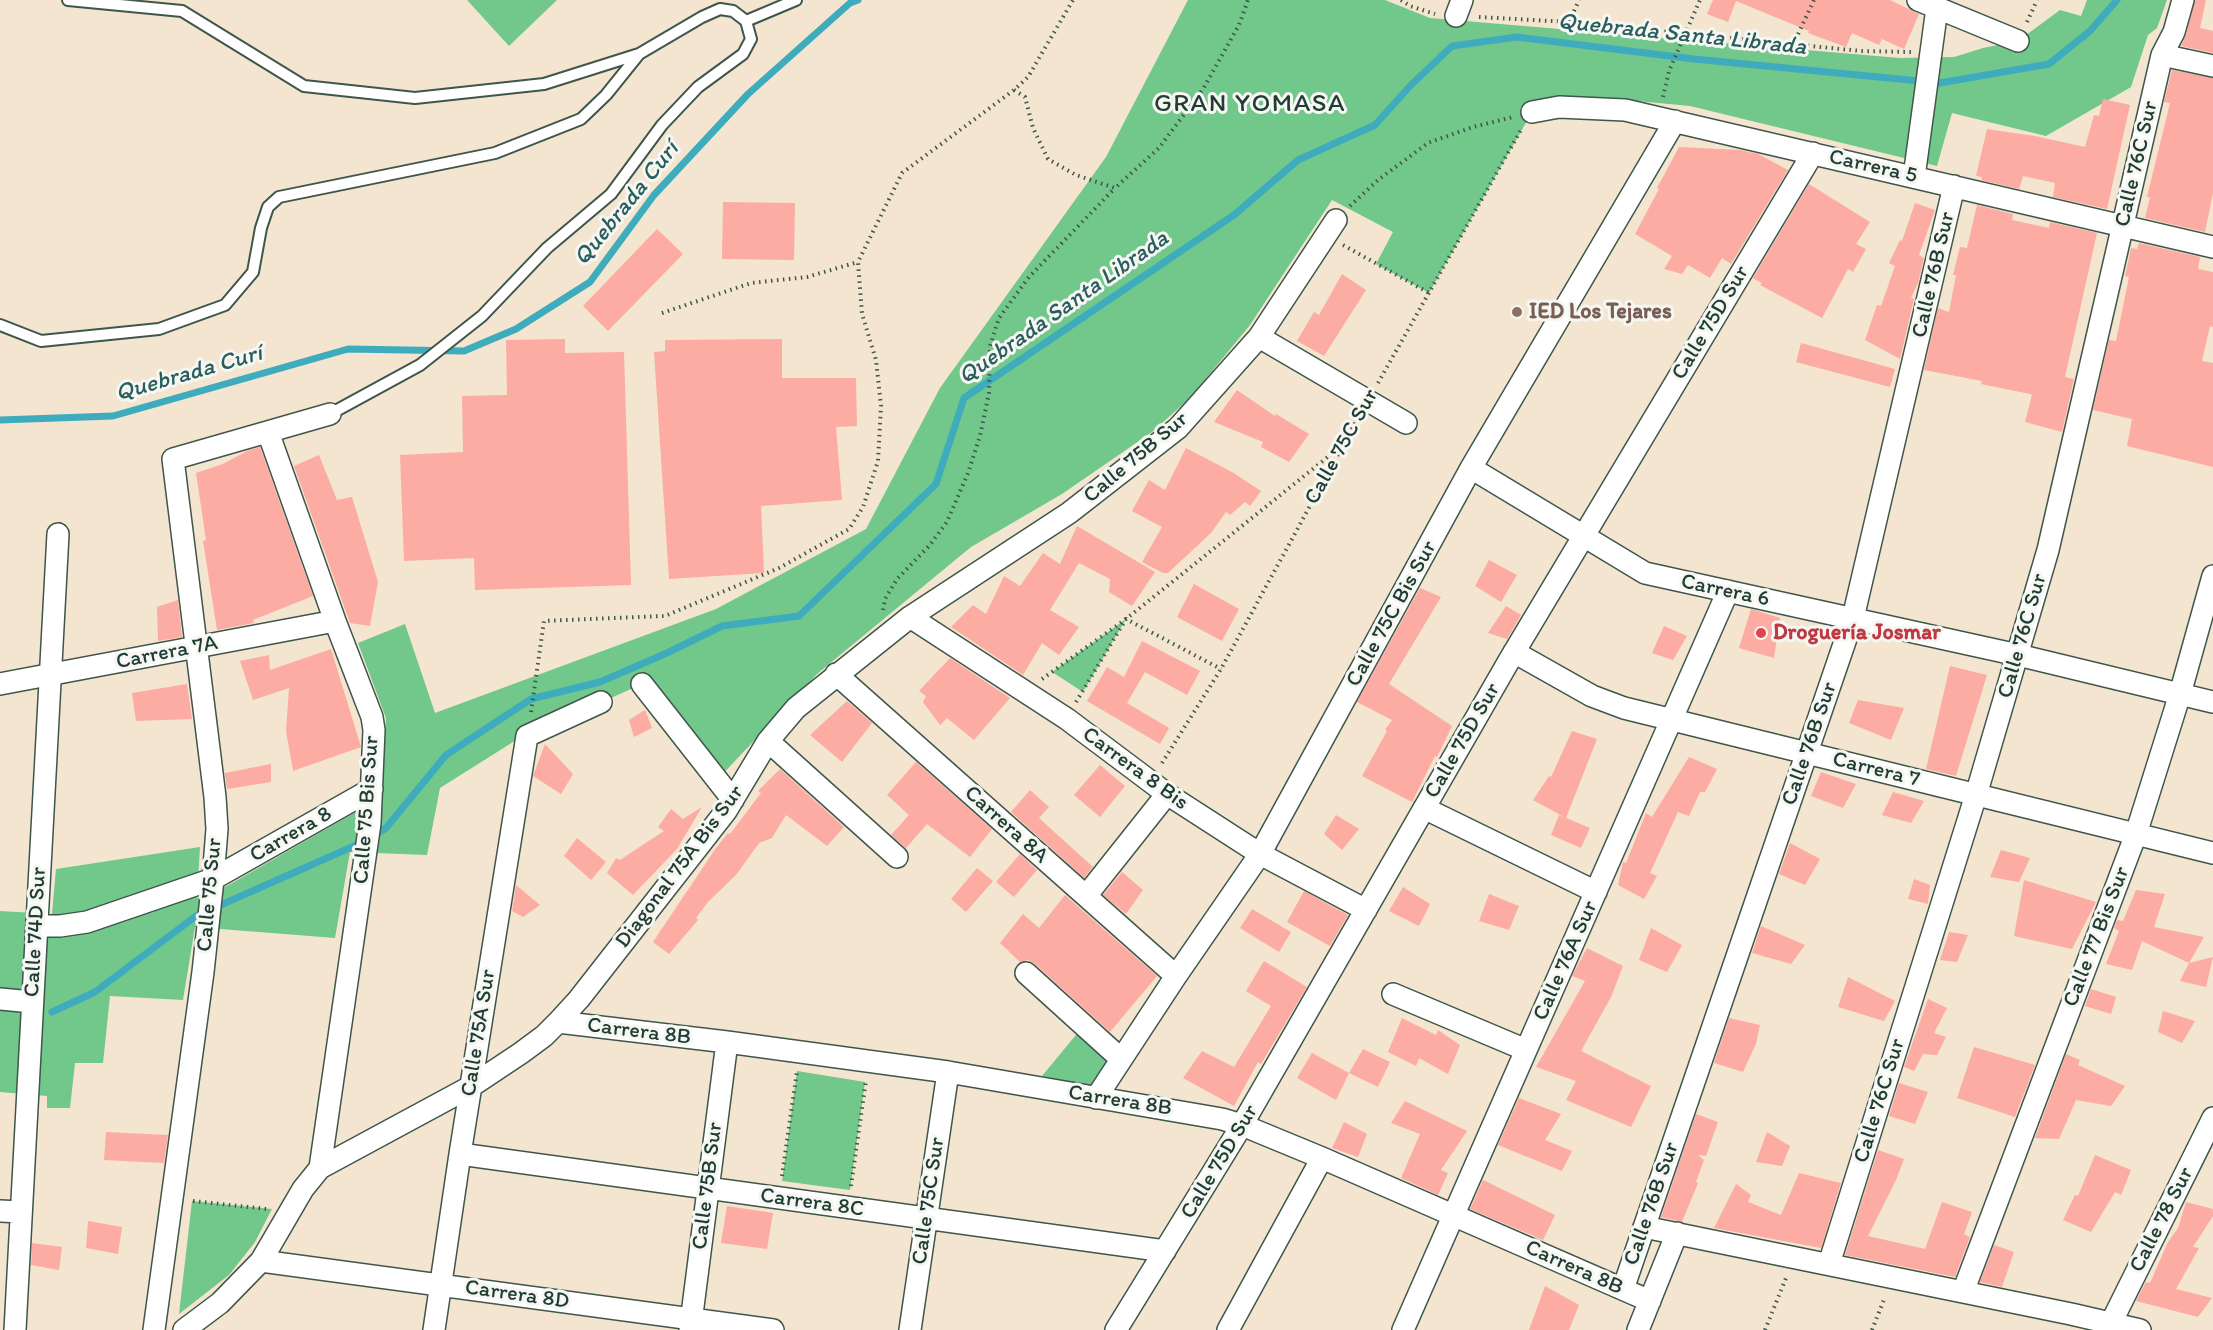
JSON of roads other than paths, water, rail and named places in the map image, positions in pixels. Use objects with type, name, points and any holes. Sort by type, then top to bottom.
[{"type":"street","name":"Calle 76C Sur","points":[[1829,1264],[1976,795],[2048,550],[2162,55],[2174,32],[2183,0]]},
{"type":"street","points":[[1914,177],[1931,59],[1928,4],[2018,41]]},
{"type":"street","points":[[2162,55],[2213,66]]},
{"type":"street","name":"Carrera 5","points":[[1532,112],[1559,107],[1625,110],[2213,247]]},
{"type":"street","name":"Calle 75C Bis Sur","points":[[1096,1098],[1260,854],[1472,468],[1675,121]]},
{"type":"street","name":"Calle 75D Sur","points":[[1116,1330],[1242,1125],[1514,652],[1813,153]]},
{"type":"street","name":"Calle 76B Sur","points":[[1623,1289],[1853,618],[1954,186]]},
{"type":"street","name":"Calle 75B Sur","points":[[910,617],[1069,513],[1178,428],[1259,337],[1331,227]]},
{"type":"street","points":[[1259,337],[1406,423]]},
{"type":"street","points":[[268,432],[330,414]]},
{"type":"street","name":"Calle 75 Sur","points":[[154,1330],[208,924],[217,829],[173,459],[268,432]]},
{"type":"street","name":"Calle 75 Bis Sur","points":[[268,432],[334,621],[372,717],[374,744],[370,823],[320,1168]]},
{"type":"street","name":"Carrera 6","points":[[1472,468],[1645,573],[2018,655],[2213,702]]},
{"type":"street","name":"Calle 74D Sur","points":[[15,1330],[58,534]]},
{"type":"street","name":"Calle 77 Bis Sur","points":[[1963,1292],[2136,834],[2180,694],[2213,576]]},
{"type":"street","name":"Calle 76A Sur","points":[[1403,1330],[1728,591]]},
{"type":"street","name":"Diagonal 75A Bis Sur","points":[[320,1168],[470,1087],[529,1047],[558,1022],[579,999],[733,800],[768,741],[796,708],[910,617]]},
{"type":"street","name":"Carrera 8 Bis","points":[[910,617],[1067,719],[1167,794],[1260,854],[1366,910]]},
{"type":"street","name":"Carrera 7A","points":[[0,684],[334,621]]},
{"type":"street","name":"Carrera 7","points":[[1514,652],[1609,704],[2213,853]]},
{"type":"street","name":"Carrera 8A","points":[[836,674],[1176,976]]},
{"type":"street","points":[[642,684],[733,800]]},
{"type":"street","name":"Calle 75A Sur","points":[[434,1330],[470,1087],[527,736],[601,702]]},
{"type":"street","points":[[768,741],[897,857]]},
{"type":"street","name":"Carrera 8","points":[[37,926],[60,926],[87,922],[212,887],[372,789]]},
{"type":"street","points":[[1086,896],[1167,794]]},
{"type":"street","points":[[1424,808],[1596,892]]},
{"type":"street","points":[[1026,973],[1121,1059]]},
{"type":"street","points":[[1393,994],[1526,1050]]},
{"type":"street","points":[[0,999],[32,1002]]},
{"type":"street","name":"Carrera 8B","points":[[558,1022],[948,1072],[1200,1114],[1242,1125],[1322,1158],[1650,1301]]},
{"type":"street","name":"Calle 75B Sur","points":[[690,1324],[727,1042]]},
{"type":"street","name":"Calle 75C Sur","points":[[910,1330],[948,1072]]},
{"type":"street","name":"Calle 78 Sur","points":[[2111,1323],[2213,1118]]},
{"type":"street","name":"Carrera 8C","points":[[460,1154],[1165,1251]]},
{"type":"street","points":[[1228,1330],[1322,1158]]},
{"type":"street","points":[[184,1330],[220,1303],[261,1261],[303,1189],[320,1168]]},
{"type":"street","points":[[0,1211],[21,1212]]},
{"type":"street","points":[[1644,1227],[1963,1292],[2069,1322],[2111,1323],[2140,1330]]},
{"type":"street","name":"Calle 76B Sur","points":[[1638,1330],[1677,1233]]},
{"type":"street","name":"Carrera 8D","points":[[261,1261],[440,1285],[690,1324],[773,1330]]},
{"type":"lane","points":[[68,0],[182,11],[304,86],[415,98],[544,84],[639,54],[720,9],[733,11],[746,21],[751,39],[743,54],[698,87],[662,125],[611,194],[547,248],[482,316],[420,365],[330,414]]},
{"type":"lane","points":[[746,21],[796,0]]},
{"type":"lane","points":[[0,325],[41,341],[159,329],[225,305],[253,272],[261,228],[268,207],[279,197],[495,153],[581,119],[606,95],[639,54]]},
{"type":"waterway","name":"Quebrada Curí","points":[[0,420],[113,416],[348,349],[464,351],[516,329],[590,282],[654,195],[748,94],[850,3],[858,0]]},
{"type":"waterway","name":"Quebrada Santa Librada","points":[[373,836],[386,828],[446,755],[531,699],[600,682],[722,626],[799,616],[936,484],[964,398],[1234,215],[1298,160],[1375,125],[1410,86],[1452,46],[1517,37],[1694,59],[1940,83],[2049,64],[2090,31],[2117,0]]},
{"type":"waterway","name":"Quebrada Santa Librada","points":[[52,1012],[95,992],[196,916],[363,842]]},
{"type":"place","name":"IED Los Tejares","points":[[1517,312]]},
{"type":"place","name":"Droguería Josmar","points":[[1761,633]]},
{"type":"district","name":"GRAN YOMASA","points":[[1250,104]]}]
